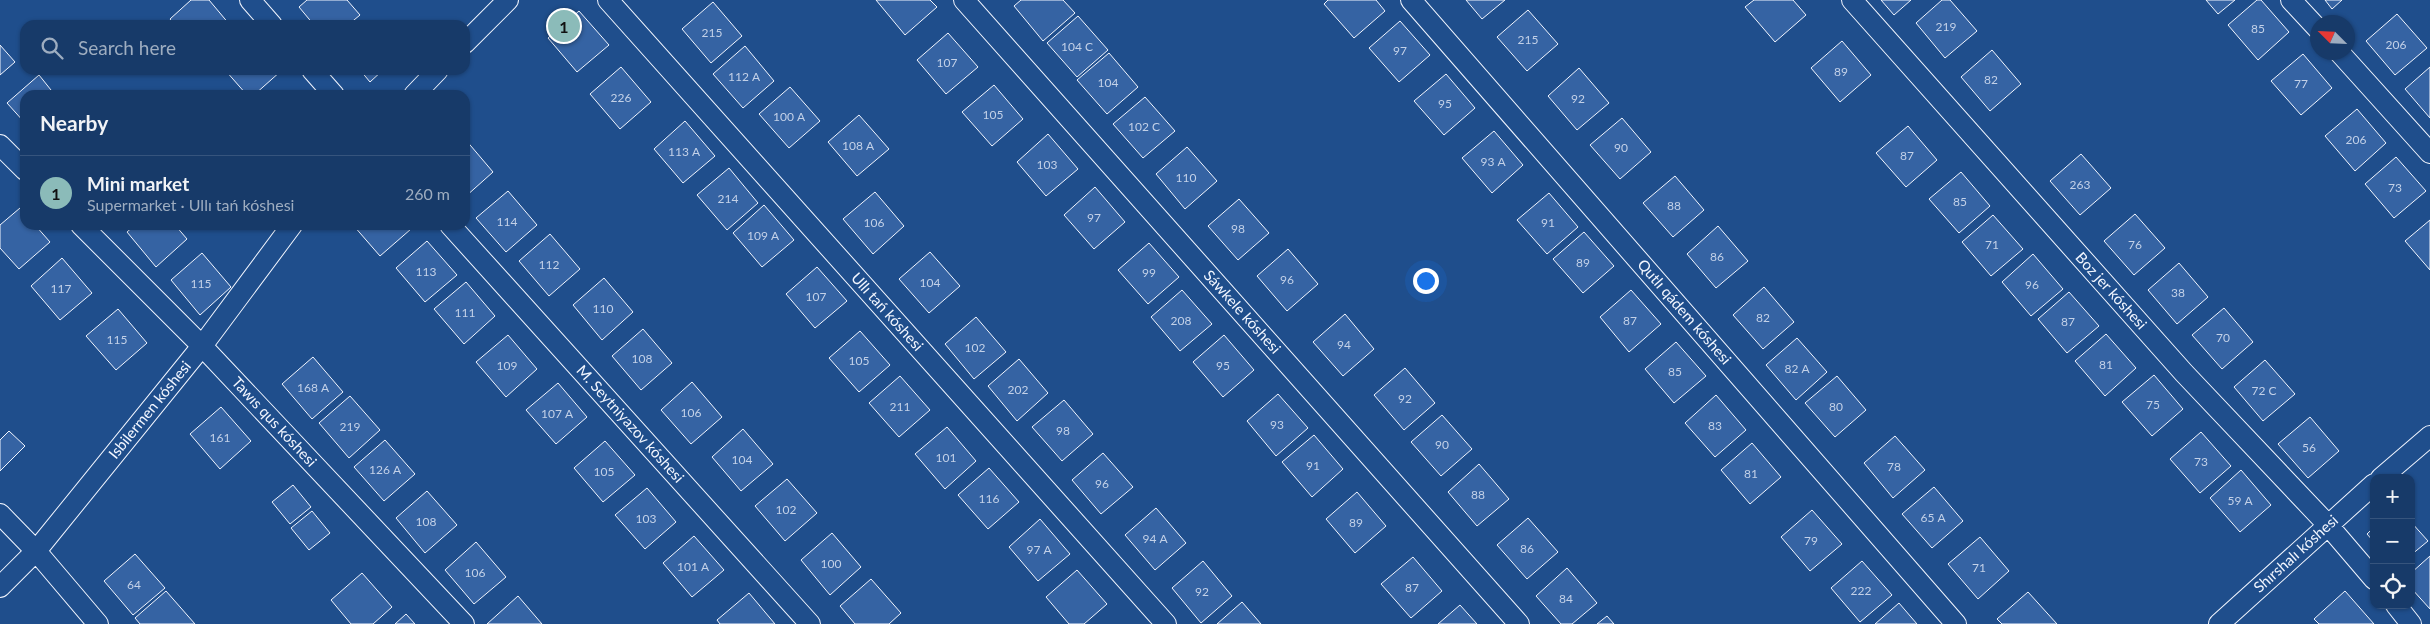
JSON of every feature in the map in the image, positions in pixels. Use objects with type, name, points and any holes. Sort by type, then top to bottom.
[{"type":"street","points":[[250,0],[268,20]]},
{"type":"street","points":[[470,38],[508,0]]},
{"type":"street","name":"Ullı tań kóshesi","points":[[608,0],[1166,624]]},
{"type":"street","name":"Sáwkele kóshesi","points":[[964,0],[1519,624]]},
{"type":"street","name":"Qutlı qádem kóshesi","points":[[1411,0],[1956,624]]},
{"type":"street","name":"Boz jer kóshesi","points":[[1852,0],[2184,373],[2327,524],[2370,574]]},
{"type":"street","points":[[2291,0],[2310,20]]},
{"type":"street","points":[[2346,60],[2430,153]]},
{"type":"street","points":[[316,75],[330,90]]},
{"type":"street","points":[[419,90],[433,75]]},
{"type":"street","points":[[0,144],[20,165]]},
{"type":"street","name":"Tawıs qus kóshesi","points":[[85,230],[202,346],[464,624]]},
{"type":"street","name":"Isbilermen kóshesi","points":[[0,587],[36,551],[202,346],[288,230]]},
{"type":"street","name":"M. Seytniyazov kóshesi","points":[[455,230],[810,624]]},
{"type":"street","points":[[2386,474],[2430,436]]},
{"type":"street","name":"Shırshalı kóshesi","points":[[2218,624],[2327,524],[2370,487]]},
{"type":"street","points":[[0,514],[36,551],[98,624]]},
{"type":"street","points":[[2399,609],[2411,624]]},
{"type":"building","points":[[191,0],[209,0],[226,20],[171,20]]},
{"type":"building","points":[[307,0],[347,0],[360,15],[354,20],[310,20],[299,7]]},
{"type":"building","points":[[876,0],[930,0],[937,7],[905,35]]},
{"type":"building","points":[[1021,0],[1063,0],[1075,13],[1043,41],[1014,6]]},
{"type":"building","points":[[1328,0],[1376,0],[1385,11],[1354,38],[1324,4]]},
{"type":"building","points":[[1466,0],[1505,0],[1482,19]]},
{"type":"building","points":[[1754,0],[1793,0],[1806,15],[1775,42],[1745,7]]},
{"type":"building","points":[[1881,0],[1911,0],[1894,15]]},
{"type":"building","points":[[1942,0],[1950,0],[1977,31],[1945,58],[1916,23]]},
{"type":"building","points":[[2206,0],[2235,0],[2218,14]]},
{"type":"building","points":[[2257,0],[2261,0],[2289,32],[2258,60],[2228,25]]},
{"type":"building","points":[[2325,0],[2342,0],[2332,9]]},
{"type":"building","points":[[713,2],[742,36],[711,63],[682,29]]},
{"type":"building","points":[[1528,10],[1558,44],[1527,71],[1497,37]]},
{"type":"building","points":[[579,11],[609,45],[577,72],[548,38]]},
{"type":"building","points":[[2397,14],[2427,48],[2395,75],[2366,41]]},
{"type":"building","points":[[1078,16],[1108,50],[1077,77],[1047,43]]},
{"type":"building","points":[[1400,21],[1430,55],[1399,82],[1369,48]]},
{"type":"building","points":[[948,33],[978,67],[946,94],[917,60]]},
{"type":"building","points":[[1842,41],[1871,75],[1840,102],[1811,68]]},
{"type":"building","points":[[0,45],[15,62],[0,75]]},
{"type":"building","points":[[745,46],[774,81],[743,108],[713,74]]},
{"type":"building","points":[[1992,50],[2021,84],[1990,111],[1961,77]]},
{"type":"building","points":[[1109,53],[1138,87],[1107,114],[1077,80]]},
{"type":"building","points":[[2303,54],[2332,88],[2301,115],[2271,81]]},
{"type":"building","points":[[621,67],[651,102],[620,129],[590,94]]},
{"type":"building","points":[[2430,67],[2430,118],[2405,89]]},
{"type":"building","points":[[1579,68],[1609,103],[1577,130],[1548,96]]},
{"type":"building","points":[[1446,74],[1475,108],[1444,135],[1414,101]]},
{"type":"building","points":[[39,75],[51,90],[22,90]]},
{"type":"building","points":[[229,75],[276,75],[260,90],[243,90]]},
{"type":"building","points":[[364,75],[378,75],[370,82]]},
{"type":"building","points":[[994,85],[1023,119],[992,146],[962,112]]},
{"type":"building","points":[[790,87],[820,121],[789,148],[759,114]]},
{"type":"building","points":[[20,92],[20,117],[7,103]]},
{"type":"building","points":[[1145,97],[1175,131],[1143,158],[1113,124]]},
{"type":"building","points":[[2357,109],[2386,143],[2355,171],[2325,136]]},
{"type":"building","points":[[859,115],[889,149],[857,176],[828,142]]},
{"type":"building","points":[[1622,118],[1651,152],[1620,179],[1590,145]]},
{"type":"building","points":[[685,121],[715,156],[683,183],[654,149]]},
{"type":"building","points":[[1908,126],[1937,160],[1906,187],[1876,153]]},
{"type":"building","points":[[1494,131],[1523,165],[1492,193],[1462,158]]},
{"type":"building","points":[[1048,134],[1078,169],[1046,196],[1017,162]]},
{"type":"building","points":[[470,145],[493,172],[470,193]]},
{"type":"building","points":[[1187,147],[1217,181],[1185,209],[1156,174]]},
{"type":"building","points":[[2081,154],[2111,188],[2080,215],[2050,181]]},
{"type":"building","points":[[2396,157],[2426,191],[2394,218],[2365,184]]},
{"type":"building","points":[[729,168],[758,203],[727,230],[697,195]]},
{"type":"building","points":[[1961,172],[1990,206],[1959,233],[1929,199]]},
{"type":"building","points":[[1675,176],[1704,210],[1673,237],[1643,203]]},
{"type":"building","points":[[1095,187],[1125,222],[1094,249],[1064,215]]},
{"type":"building","points":[[508,191],[537,225],[506,252],[476,218]]},
{"type":"building","points":[[875,192],[904,226],[873,254],[843,219]]},
{"type":"building","points":[[1549,193],[1578,227],[1547,254],[1517,220]]},
{"type":"building","points":[[1239,199],[1269,233],[1238,260],[1208,226]]},
{"type":"building","points":[[764,205],[794,240],[762,267],[733,233]]},
{"type":"building","points":[[20,208],[20,230],[39,230],[50,242],[19,269],[0,248],[0,225]]},
{"type":"building","points":[[2135,214],[2165,248],[2134,275],[2104,241]]},
{"type":"building","points":[[1993,215],[2023,249],[1991,276],[1962,242]]},
{"type":"building","points":[[2430,220],[2430,270],[2405,241]]},
{"type":"building","points":[[1718,226],[1748,261],[1716,288],[1687,254]]},
{"type":"building","points":[[129,230],[179,230],[187,239],[156,267],[127,232]]},
{"type":"building","points":[[357,230],[410,230],[380,256]]},
{"type":"building","points":[[1584,232],[1614,266],[1583,293],[1553,259]]},
{"type":"building","points":[[550,234],[580,269],[549,296],[519,261]]},
{"type":"building","points":[[427,241],[457,275],[425,302],[396,268]]},
{"type":"building","points":[[1149,243],[1179,277],[1148,304],[1118,270]]},
{"type":"building","points":[[1288,249],[1318,284],[1287,311],[1257,276]]},
{"type":"building","points":[[930,252],[960,286],[929,313],[899,279]]},
{"type":"building","points":[[202,253],[231,287],[200,315],[171,280]]},
{"type":"building","points":[[2033,254],[2063,289],[2031,316],[2002,282]]},
{"type":"building","points":[[62,258],[92,293],[60,320],[31,286]]},
{"type":"building","points":[[2179,263],[2208,297],[2177,324],[2148,290]]},
{"type":"building","points":[[817,267],[847,301],[815,328],[786,294]]},
{"type":"building","points":[[604,278],[633,312],[602,340],[573,305]]},
{"type":"building","points":[[466,282],[495,316],[464,344],[434,309]]},
{"type":"building","points":[[1764,287],[1794,322],[1763,349],[1733,315]]},
{"type":"building","points":[[1182,290],[1212,324],[1180,351],[1151,317]]},
{"type":"building","points":[[1631,290],[1661,324],[1629,352],[1600,317]]},
{"type":"building","points":[[2069,292],[2099,326],[2067,353],[2038,319]]},
{"type":"building","points":[[2224,308],[2253,342],[2222,369],[2192,335]]},
{"type":"building","points":[[118,309],[147,343],[116,370],[86,336]]},
{"type":"building","points":[[1345,314],[1374,349],[1343,376],[1313,342]]},
{"type":"building","points":[[976,317],[1006,352],[974,379],[945,344]]},
{"type":"building","points":[[643,329],[672,363],[641,390],[612,356]]},
{"type":"building","points":[[860,331],[890,365],[859,392],[829,358]]},
{"type":"building","points":[[2106,334],[2136,368],[2105,396],[2075,361]]},
{"type":"building","points":[[508,335],[537,369],[506,397],[476,362]]},
{"type":"building","points":[[1224,335],[1254,370],[1223,397],[1193,362]]},
{"type":"building","points":[[1797,338],[1827,372],[1796,400],[1766,365]]},
{"type":"building","points":[[1676,342],[1706,376],[1674,403],[1645,369]]},
{"type":"building","points":[[313,357],[343,392],[312,419],[282,384]]},
{"type":"building","points":[[1019,359],[1048,393],[1017,421],[988,386]]},
{"type":"building","points":[[2265,360],[2295,394],[2263,421],[2234,387]]},
{"type":"building","points":[[1405,368],[1435,403],[1404,430],[1374,395]]},
{"type":"building","points":[[2154,375],[2183,409],[2152,436],[2122,402]]},
{"type":"building","points":[[900,376],[930,410],[899,437],[869,403]]},
{"type":"building","points":[[1837,376],[1866,410],[1835,437],[1805,403]]},
{"type":"building","points":[[692,382],[722,417],[691,444],[661,410]]},
{"type":"building","points":[[558,383],[587,417],[556,444],[526,410]]},
{"type":"building","points":[[1278,394],[1308,428],[1276,456],[1247,421]]},
{"type":"building","points":[[1716,395],[1746,430],[1715,457],[1685,423]]},
{"type":"building","points":[[350,396],[380,430],[349,458],[319,423]]},
{"type":"building","points":[[1064,400],[1093,434],[1062,461],[1032,427]]},
{"type":"building","points":[[221,407],[251,441],[220,469],[190,434]]},
{"type":"building","points":[[1442,415],[1472,449],[1441,476],[1411,442]]},
{"type":"building","points":[[2310,417],[2339,451],[2308,478],[2278,444]]},
{"type":"building","points":[[947,427],[976,461],[945,489],[915,454]]},
{"type":"building","points":[[743,429],[773,464],[741,491],[712,457]]},
{"type":"building","points":[[9,431],[25,446],[0,471],[0,440]]},
{"type":"building","points":[[2201,432],[2231,466],[2200,493],[2170,459]]},
{"type":"building","points":[[1314,435],[1343,469],[1312,497],[1282,462]]},
{"type":"building","points":[[1895,436],[1925,470],[1893,498],[1864,463]]},
{"type":"building","points":[[385,440],[415,474],[384,501],[354,467]]},
{"type":"building","points":[[605,441],[635,475],[603,502],[574,468]]},
{"type":"building","points":[[1752,443],[1781,477],[1750,504],[1721,470]]},
{"type":"building","points":[[1103,453],[1133,487],[1101,514],[1072,480]]},
{"type":"building","points":[[1479,464],[1509,499],[1477,526],[1448,492]]},
{"type":"building","points":[[989,468],[1019,502],[988,529],[958,495]]},
{"type":"building","points":[[2241,470],[2271,505],[2240,532],[2210,498]]},
{"type":"building","points":[[787,479],[817,513],[785,541],[755,506]]},
{"type":"building","points":[[293,485],[311,507],[290,524],[272,502]]},
{"type":"building","points":[[1934,487],[1963,521],[1932,548],[1902,514]]},
{"type":"building","points":[[647,488],[676,522],[645,549],[615,515]]},
{"type":"building","points":[[427,491],[457,525],[425,553],[396,518]]},
{"type":"building","points":[[1357,492],[1386,526],[1355,553],[1326,519]]},
{"type":"building","points":[[1156,508],[1186,543],[1155,570],[1125,535]]},
{"type":"building","points":[[1812,510],[1842,544],[1810,571],[1781,537]]},
{"type":"building","points":[[312,511],[330,533],[309,550],[291,528]]},
{"type":"building","points":[[1528,518],[1558,552],[1527,579],[1497,545]]},
{"type":"building","points":[[1040,519],[1070,554],[1038,581],[1009,547]]},
{"type":"building","points":[[2415,526],[2428,541],[2415,552]]},
{"type":"building","points":[[832,533],[861,567],[830,595],[801,560]]},
{"type":"building","points":[[694,536],[724,570],[692,597],[663,563]]},
{"type":"building","points":[[1980,537],[2009,571],[1978,599],[1948,564]]},
{"type":"building","points":[[476,542],[506,577],[474,604],[445,570]]},
{"type":"building","points":[[135,554],[165,588],[133,615],[104,581]]},
{"type":"building","points":[[2430,556],[2430,609],[2415,592],[2415,569]]},
{"type":"building","points":[[1413,557],[1442,591],[1411,618],[1381,584]]},
{"type":"building","points":[[1203,561],[1232,596],[1201,623],[1172,588]]},
{"type":"building","points":[[1862,561],[1892,595],[1860,622],[1831,588]]},
{"type":"building","points":[[1567,568],[1597,603],[1572,624],[1561,624],[1536,596]]},
{"type":"building","points":[[1077,570],[1107,604],[1084,624],[1069,624],[1046,597]]},
{"type":"building","points":[[362,573],[392,607],[373,624],[351,624],[331,600]]},
{"type":"building","points":[[871,579],[901,613],[889,624],[855,624],[840,606]]},
{"type":"building","points":[[166,591],[195,624],[140,624],[135,618]]},
{"type":"building","points":[[2345,591],[2374,624],[2319,624],[2314,619]]},
{"type":"building","points":[[2028,592],[2057,624],[2002,624],[1997,619]]},
{"type":"building","points":[[749,593],[775,624],[720,624],[717,620]]},
{"type":"building","points":[[518,596],[542,624],[487,624]]},
{"type":"building","points":[[1242,602],[1261,624],[1217,624]]},
{"type":"building","points":[[1899,603],[1917,624],[1875,624]]},
{"type":"building","points":[[1460,605],[1477,624],[1438,624]]},
{"type":"building","points":[[406,614],[415,624],[395,624]]},
{"type":"building","points":[[1607,616],[1614,624],[1597,624]]},
{"type":"place","name":"Mini market","points":[[564,26]]}]
